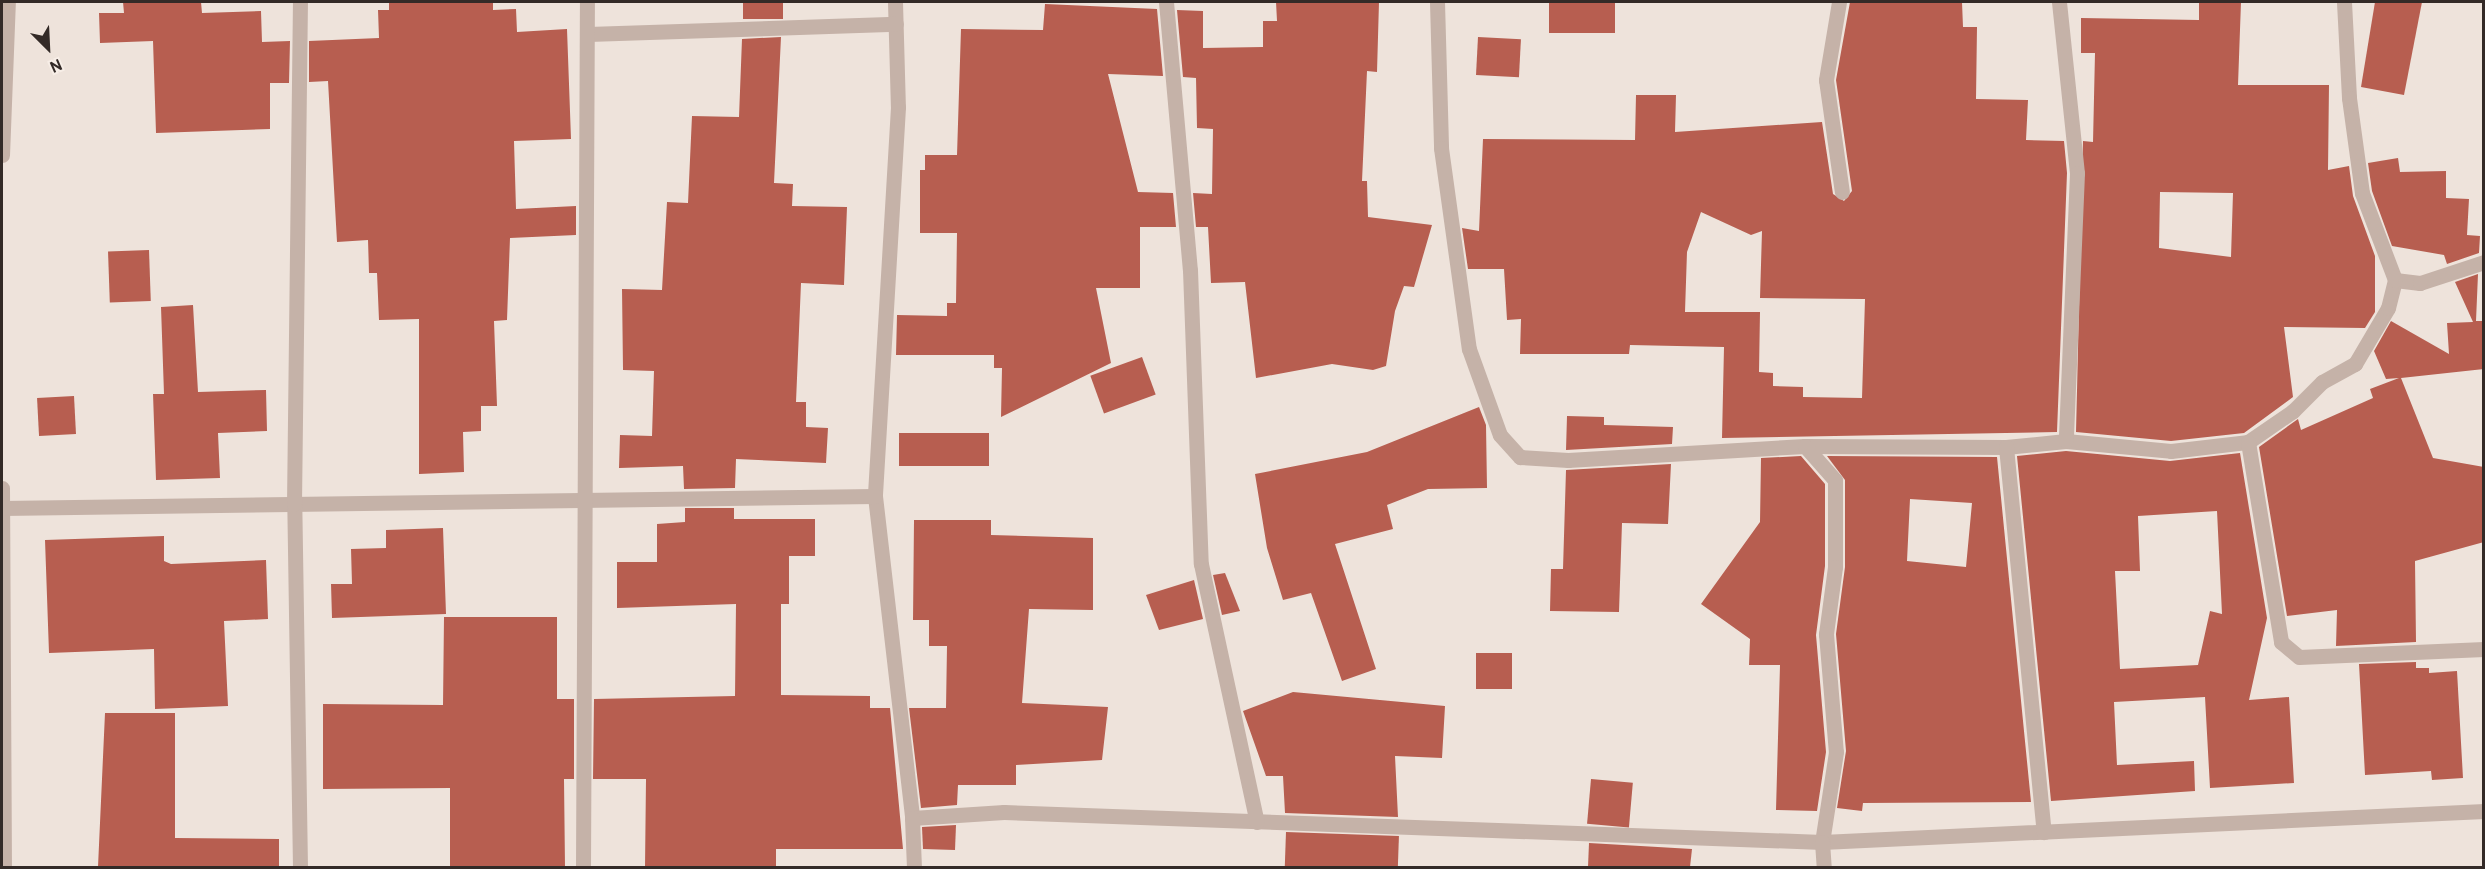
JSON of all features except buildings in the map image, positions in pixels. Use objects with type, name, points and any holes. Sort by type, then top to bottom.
[{"type":"street","points":[[2,155],[8,2]]},
{"type":"street","points":[[300,2],[294,504],[300,867]]},
{"type":"street","points":[[583,867],[588,34],[586,2]]},
{"type":"street","points":[[895,2],[898,107],[875,496],[912,818],[914,867]]},
{"type":"street","points":[[1166,2],[1190,270],[1200,564],[1257,822]]},
{"type":"street","points":[[1437,2],[1441,148],[1469,349],[1500,435],[1520,458],[1569,460],[1805,446],[2006,447],[2066,441],[2170,451],[2248,442],[2293,411],[2322,382],[2355,364],[2388,308],[2395,279],[2362,193],[2349,98],[2344,2]]},
{"type":"street","points":[[1839,2],[1826,80],[1842,192]]},
{"type":"street","points":[[2059,2],[2078,173],[2066,441]]},
{"type":"street","points":[[588,34],[896,24]]},
{"type":"street","points":[[2395,279],[2420,284],[2484,262]]},
{"type":"street","points":[[2248,442],[2271,595],[2281,642],[2290,650],[2299,657],[2343,657],[2484,649]]},
{"type":"street","points":[[1805,446],[1835,480],[1835,567],[1826,634],[1836,752],[1822,842],[1824,867]]},
{"type":"street","points":[[2006,447],[2044,832]]},
{"type":"street","points":[[2,488],[4,867]]},
{"type":"street","points":[[2,508],[875,496]]},
{"type":"street","points":[[912,818],[1004,812],[1822,842],[2484,811]]}]
